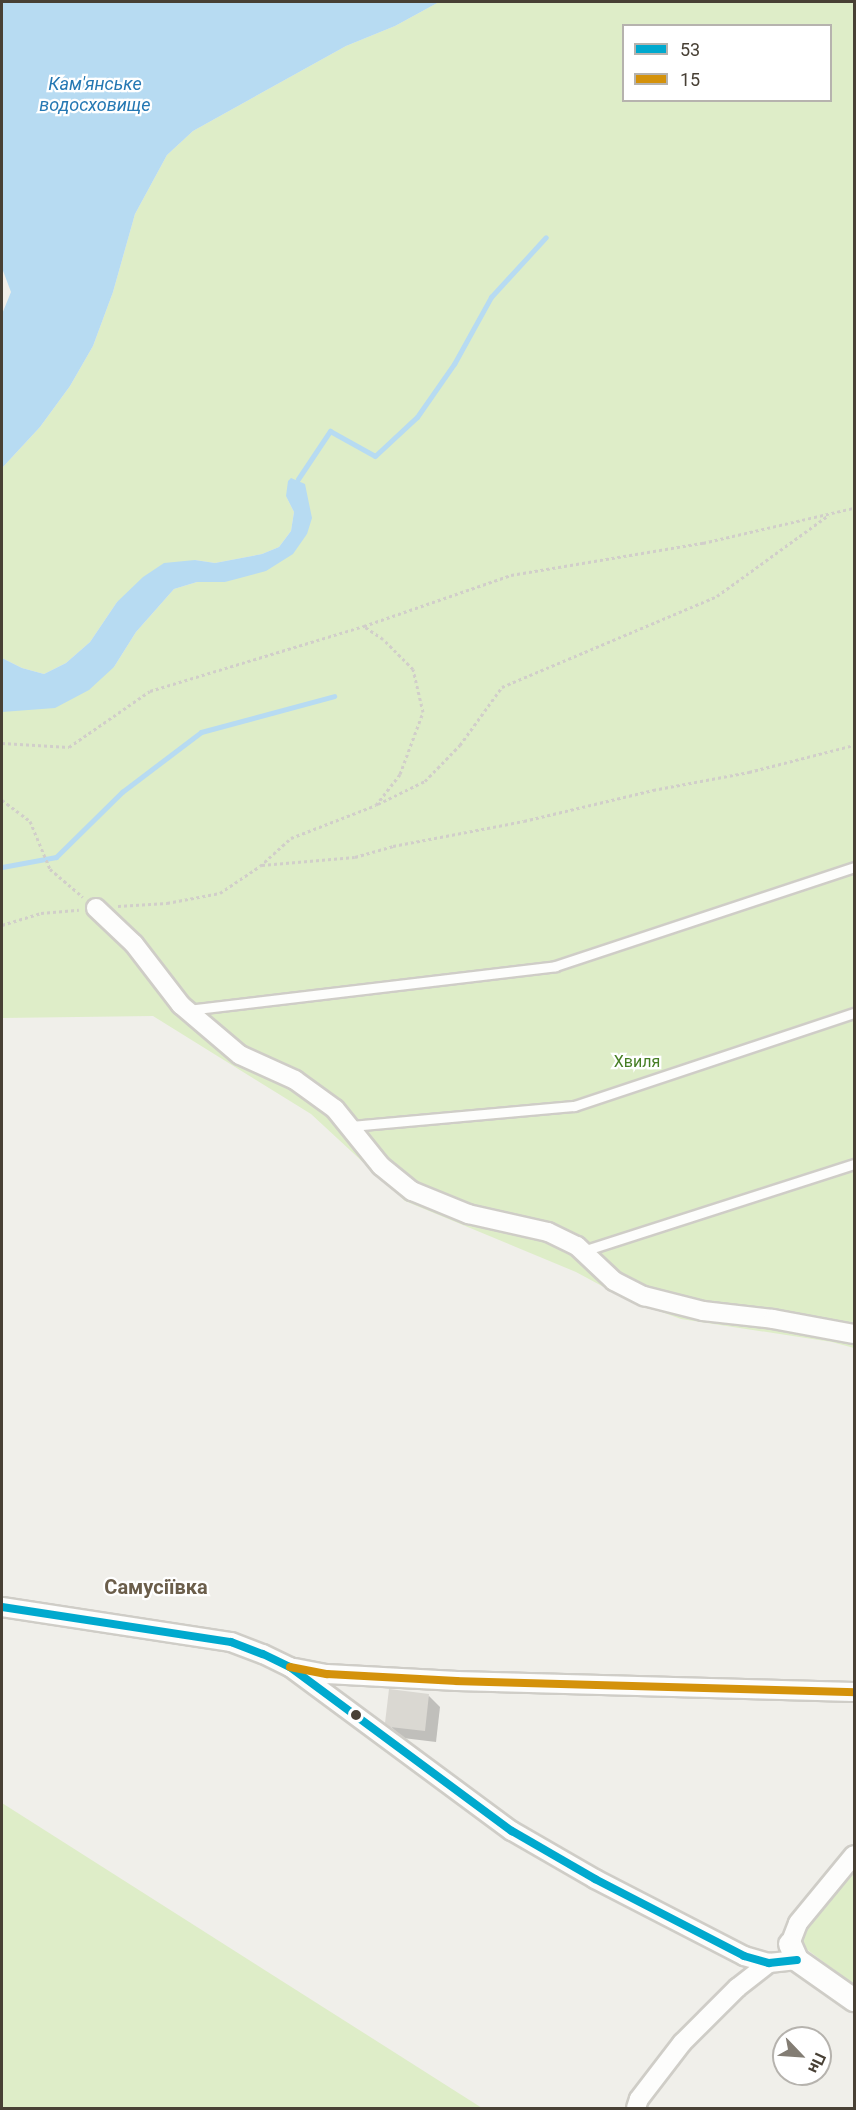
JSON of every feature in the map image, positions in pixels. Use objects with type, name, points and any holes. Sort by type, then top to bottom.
[{"type":"street","points":[[96,908],[134,944],[186,1010],[240,1055],[295,1080],[327,1103],[350,1126],[381,1166],[412,1191],[468,1214],[548,1232],[581,1251],[614,1281],[644,1296],[703,1311],[773,1319],[855,1334]]},
{"type":"street","points":[[2,1608],[231,1642],[290,1667],[327,1674],[436,1680],[855,1692]]},
{"type":"street","points":[[290,1667],[512,1831],[595,1879],[744,1956],[769,1963]]},
{"type":"street","points":[[794,1952],[798,1923],[855,1855]]},
{"type":"street","points":[[636,2109],[639,2099],[682,2043],[737,1988],[769,1963],[794,1952]]},
{"type":"street","points":[[794,1952],[855,2000]]},
{"type":"lane","points":[[186,1010],[555,966],[855,867]]},
{"type":"lane","points":[[350,1126],[574,1106],[855,1013]]},
{"type":"lane","points":[[581,1251],[855,1164]]},
{"type":"path","points":[[2,743],[69,747],[150,691],[364,626],[511,575],[703,543],[855,508]]},
{"type":"path","points":[[2,925],[41,913],[167,903],[220,892],[260,866],[291,838],[376,805],[425,781],[460,745],[502,687],[717,596],[831,513]]},
{"type":"path","points":[[364,626],[383,639],[413,669],[423,712],[400,774],[376,805]]},
{"type":"path","points":[[260,866],[355,857],[393,846],[524,821],[653,790],[749,772],[855,745]]},
{"type":"path","points":[[2,800],[30,821],[50,869],[96,908]]},
{"type":"green space","name":"Хвиля","points":[[439,2],[854,2],[854,1348],[832,1342],[681,1319],[626,1299],[576,1272],[405,1201],[311,1114],[153,1016],[2,1018],[2,712],[114,667],[136,632],[174,589],[197,582],[225,582],[307,534],[286,496],[294,512],[291,531],[279,547],[262,554],[215,563],[195,560],[117,602],[90,642],[66,663],[44,674],[22,668],[2,658],[2,468],[40,427],[70,386],[93,346],[113,292],[135,214],[167,155],[193,131],[346,46],[395,26]]},
{"type":"green space","points":[[2,1803],[482,2108],[2,2108]]},
{"type":"green space","points":[[854,1856],[854,1985],[797,1942]]},
{"type":"water","name":"Кам'янське водосховище","points":[[2,2],[439,2],[395,26],[346,46],[193,131],[167,155],[135,214],[113,292],[93,346],[70,386],[40,427],[2,468],[2,314],[11,292],[2,268]]},
{"type":"water","points":[[291,478],[305,484],[312,518],[307,534],[293,554],[266,571],[225,582],[197,582],[174,589],[136,632],[114,667],[89,690],[55,708],[2,712],[2,658],[22,668],[44,674],[66,663],[90,642],[117,602],[143,577],[164,563],[195,560],[215,563],[262,554],[279,547],[291,531],[294,512],[286,496],[288,481]]},
{"type":"building","points":[[389,1689],[429,1694],[425,1731],[390,1727],[385,1723]]},
{"type":"waterway","points":[[298,479],[330,431],[375,456],[417,417],[454,364],[491,297],[546,237]]},
{"type":"waterway","points":[[2,867],[56,857],[122,792],[201,732],[334,696]]},
{"type":"transit line","name":"53","points":[[2,1607],[231,1642],[263,1654],[290,1667],[512,1831],[595,1879],[744,1956],[769,1963],[797,1960]]},
{"type":"transit line","name":"15","points":[[290,1667],[327,1674],[457,1681],[854,1692]]},
{"type":"district","name":"Самусіївка","points":[[156,1587]]}]
